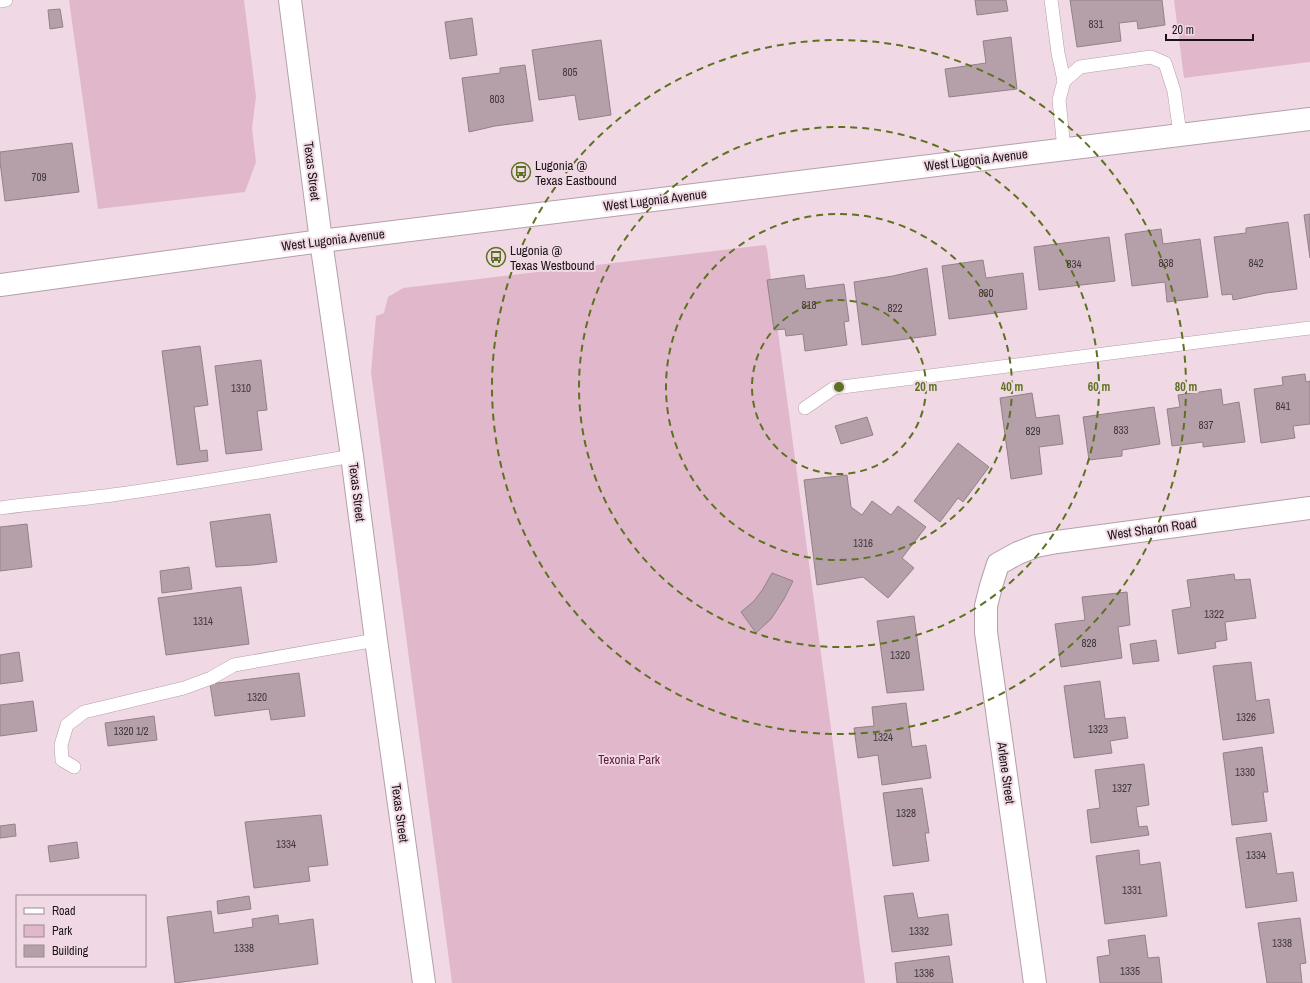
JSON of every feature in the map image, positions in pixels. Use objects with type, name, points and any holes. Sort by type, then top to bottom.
[{"type":"street","name":"Texas Street","points":[[290,0],[321,241],[424,983]]},
{"type":"street","name":"West Lugonia Avenue","points":[[0,285],[321,241],[1310,119]]},
{"type":"street","name":"West Sharon Road","points":[[998,564],[1018,553],[1036,546],[1057,542],[1310,508]]},
{"type":"street","name":"Arlene Street","points":[[998,564],[986,606],[986,632],[1035,983]]},
{"type":"lane","points":[[0,1],[6,0]]},
{"type":"lane","points":[[1051,0],[1058,53],[1064,81],[1059,100],[1064,149]]},
{"type":"lane","points":[[1064,81],[1080,67],[1151,58],[1165,63],[1174,91],[1180,134]]},
{"type":"lane","points":[[804,408],[834,388],[1310,328]]},
{"type":"lane","points":[[0,508],[111,495],[244,475],[352,456]]},
{"type":"lane","points":[[74,767],[62,760],[61,745],[67,725],[84,712],[184,688],[211,678],[234,665],[376,640]]},
{"type":"green space","points":[[69,0],[244,0],[256,97],[252,128],[256,162],[245,192],[98,209]]},
{"type":"green space","points":[[1174,0],[1310,0],[1310,62],[1184,78]]},
{"type":"green space","name":"Texonia Park","points":[[765,245],[767,249],[865,983],[452,983],[371,372],[376,316],[384,313],[388,297],[403,288]]},
{"type":"building","points":[[975,0],[1006,0],[1008,11],[977,15]]},
{"type":"building","points":[[1070,0],[1162,0],[1165,25],[1138,29],[1137,21],[1119,23],[1121,41],[1077,47]]},
{"type":"building","points":[[60,9],[63,27],[50,29],[48,10]]},
{"type":"building","points":[[472,18],[477,55],[450,59],[445,22]]},
{"type":"building","points":[[1011,37],[1017,89],[949,97],[945,69],[986,63],[983,41]]},
{"type":"building","points":[[601,40],[611,115],[579,120],[575,95],[539,100],[532,50]]},
{"type":"building","points":[[525,65],[533,121],[495,126],[469,132],[462,78],[500,73],[500,68]]},
{"type":"building","points":[[72,143],[79,192],[5,201],[0,152]]},
{"type":"building","points":[[1310,214],[1310,258],[1304,215]]},
{"type":"building","points":[[1288,222],[1297,289],[1266,293],[1233,300],[1232,294],[1222,295],[1214,237],[1246,233],[1246,228]]},
{"type":"building","points":[[1161,229],[1163,244],[1200,239],[1208,297],[1167,302],[1165,282],[1132,286],[1125,234]]},
{"type":"building","points":[[1109,237],[1115,281],[1039,290],[1034,247]]},
{"type":"building","points":[[983,260],[986,278],[1023,273],[1027,309],[949,319],[942,266]]},
{"type":"building","points":[[927,268],[936,335],[862,345],[854,282],[893,276]]},
{"type":"building","points":[[804,275],[806,289],[844,284],[849,321],[844,322],[847,345],[805,351],[803,334],[786,336],[785,329],[774,330],[767,280]]},
{"type":"building","points":[[200,346],[208,405],[194,407],[200,451],[207,450],[208,461],[177,465],[162,351]]},
{"type":"building","points":[[261,360],[267,410],[257,411],[262,450],[226,454],[215,366]]},
{"type":"building","points":[[1305,374],[1306,382],[1310,381],[1310,424],[1293,426],[1295,438],[1261,443],[1254,389],[1283,385],[1282,377]]},
{"type":"building","points":[[1221,389],[1223,405],[1239,402],[1245,442],[1203,447],[1203,442],[1172,446],[1167,409],[1180,407],[1178,395]]},
{"type":"building","points":[[1032,393],[1036,418],[1059,415],[1063,444],[1039,447],[1042,474],[1011,479],[1000,398]]},
{"type":"building","points":[[1154,407],[1160,444],[1122,450],[1122,456],[1089,460],[1083,417]]},
{"type":"building","points":[[867,417],[873,435],[841,444],[835,426]]},
{"type":"building","points":[[958,443],[989,467],[963,502],[958,498],[940,522],[914,501]]},
{"type":"building","points":[[847,475],[851,507],[862,515],[872,501],[891,515],[898,506],[926,527],[902,558],[914,568],[888,598],[863,577],[817,585],[804,480]]},
{"type":"building","points":[[270,514],[277,562],[216,567],[210,522]]},
{"type":"building","points":[[27,524],[32,567],[0,571],[0,527]]},
{"type":"building","points":[[189,567],[192,589],[162,593],[160,571]]},
{"type":"building","points":[[772,573],[793,581],[784,599],[771,619],[756,633],[741,612],[754,601]]},
{"type":"building","points":[[1234,574],[1235,580],[1250,579],[1256,618],[1225,622],[1227,640],[1215,642],[1216,648],[1178,654],[1172,610],[1191,607],[1187,580]]},
{"type":"building","points":[[241,587],[249,644],[166,655],[158,598]]},
{"type":"building","points":[[1127,592],[1130,625],[1118,627],[1122,658],[1061,667],[1055,624],[1085,620],[1082,597]]},
{"type":"building","points":[[914,616],[924,690],[887,693],[877,621]]},
{"type":"building","points":[[1156,640],[1159,661],[1133,664],[1130,644]]},
{"type":"building","points":[[19,652],[23,681],[0,684],[0,655]]},
{"type":"building","points":[[1251,662],[1256,701],[1269,699],[1274,733],[1223,740],[1213,666]]},
{"type":"building","points":[[299,673],[305,716],[271,720],[269,709],[215,716],[210,684]]},
{"type":"building","points":[[1100,681],[1105,719],[1125,717],[1128,738],[1110,741],[1112,753],[1074,758],[1064,686]]},
{"type":"building","points":[[33,701],[37,731],[0,736],[0,705]]},
{"type":"building","points":[[906,703],[912,747],[926,745],[931,778],[882,785],[878,755],[858,758],[854,728],[874,726],[872,707]]},
{"type":"building","points":[[154,716],[157,740],[108,746],[105,723]]},
{"type":"building","points":[[1262,747],[1268,792],[1263,792],[1267,821],[1232,825],[1223,753]]},
{"type":"building","points":[[1144,764],[1149,805],[1136,807],[1139,827],[1147,826],[1149,835],[1091,843],[1087,810],[1100,808],[1095,770]]},
{"type":"building","points":[[922,788],[929,833],[925,833],[929,861],[893,866],[883,793]]},
{"type":"building","points":[[321,815],[328,865],[308,867],[310,881],[254,888],[245,822]]},
{"type":"building","points":[[15,824],[16,836],[0,838],[0,826]]},
{"type":"building","points":[[1271,833],[1277,874],[1293,872],[1297,901],[1246,908],[1236,838]]},
{"type":"building","points":[[77,842],[79,858],[50,862],[48,846]]},
{"type":"building","points":[[1139,850],[1140,865],[1160,862],[1167,916],[1105,924],[1096,856]]},
{"type":"building","points":[[913,893],[918,918],[948,914],[952,945],[892,952],[884,896]]},
{"type":"building","points":[[249,896],[251,909],[218,914],[217,901]]},
{"type":"building","points":[[211,911],[214,933],[253,927],[252,919],[278,915],[279,924],[313,919],[318,964],[175,983],[167,917]]},
{"type":"building","points":[[1300,918],[1306,963],[1300,964],[1302,983],[1267,983],[1258,923]]},
{"type":"building","points":[[1145,935],[1148,958],[1159,957],[1162,983],[1100,983],[1097,957],[1110,955],[1108,940]]},
{"type":"building","points":[[949,956],[953,983],[897,983],[895,963]]},
{"type":"place","name":"Lugonia @ Texas Eastbound","points":[[521,172]]},
{"type":"place","name":"Lugonia @ Texas Westbound","points":[[496,257]]}]
